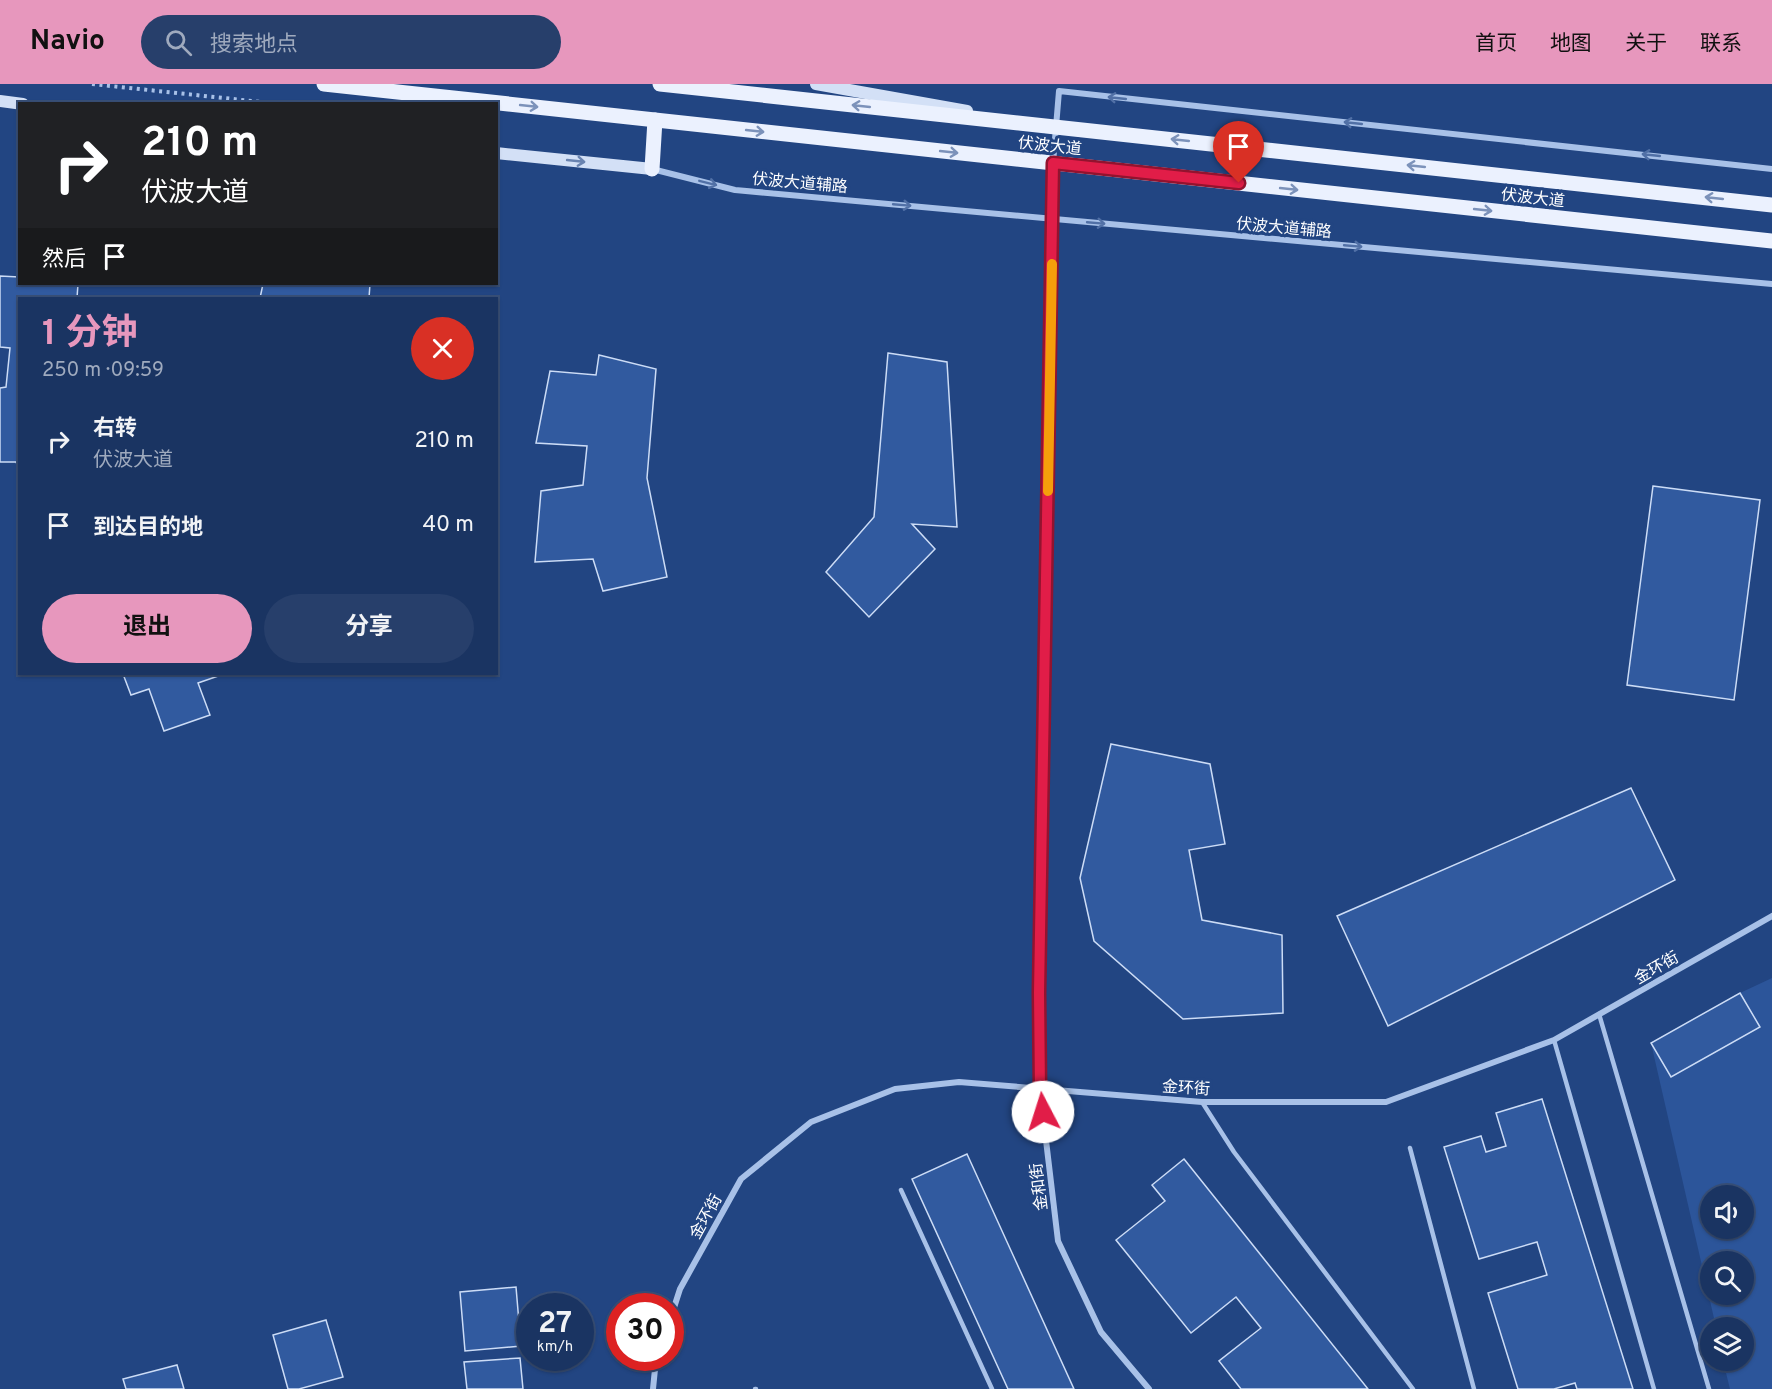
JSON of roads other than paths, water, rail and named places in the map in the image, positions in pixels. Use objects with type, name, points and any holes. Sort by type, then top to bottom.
[{"type":"main road","name":"伏波大道","points":[[324,84],[490,102]]},
{"type":"main road","name":"伏波大道","points":[[660,84],[1772,205]]},
{"type":"main road","points":[[816,84],[1056,127]]},
{"type":"main road","points":[[0,101],[18,103]]},
{"type":"main road","name":"伏波大道","points":[[498,103],[1772,241]]},
{"type":"main road","points":[[498,153],[652,169],[655,120]]},
{"type":"street","name":"金和街","points":[[1149,1389],[1101,1332],[1058,1241],[1040,1090],[1039,981],[1053,163],[1059,91],[1772,169]]},
{"type":"street","name":"伏波大道辅路","points":[[652,169],[735,190],[1772,284]]},
{"type":"street","name":"金环街","points":[[679,1293],[741,1179],[811,1122],[894,1089],[960,1082],[1202,1102],[1386,1102],[1554,1040],[1772,916]]},
{"type":"street","points":[[653,1389],[656,1371]]},
{"type":"lane","points":[[1599,1014],[1709,1389]]},
{"type":"lane","points":[[1554,1040],[1654,1389]]},
{"type":"lane","points":[[1202,1102],[1234,1152],[1413,1389]]},
{"type":"lane","points":[[1410,1148],[1474,1389]]},
{"type":"lane","points":[[901,1190],[992,1389]]}]
